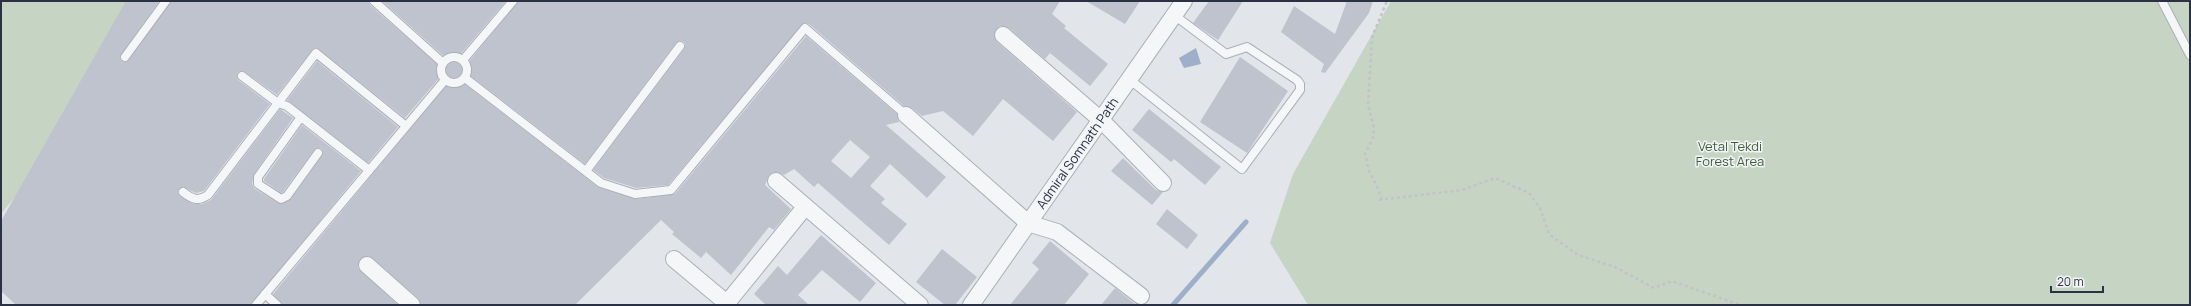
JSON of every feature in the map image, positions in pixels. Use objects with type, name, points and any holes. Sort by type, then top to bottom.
[{"type":"street","name":"Admiral Somnath Path","points":[[972,305],[1184,1]]},
{"type":"street","points":[[1003,35],[1101,120],[1163,182]]},
{"type":"street","points":[[906,116],[1028,223],[1056,232],[1141,296]]},
{"type":"street","points":[[776,181],[920,305]]},
{"type":"street","points":[[674,259],[728,304],[805,207]]},
{"type":"street","points":[[367,265],[412,305]]},
{"type":"lane","points":[[125,57],[166,1]]},
{"type":"lane","points":[[374,1],[443,63]]},
{"type":"lane","points":[[463,60],[513,1]]},
{"type":"lane","points":[[2162,1],[2190,55]]},
{"type":"lane","points":[[1129,79],[1242,169],[1300,90],[1300,84],[1297,80],[1247,47],[1226,54],[1174,15]]},
{"type":"lane","points":[[465,78],[601,183],[635,194],[671,190],[805,28],[906,116]]},
{"type":"lane","points":[[586,171],[680,46]]},
{"type":"lane","points":[[184,192],[192,198],[202,199],[208,195],[316,53],[406,126]]},
{"type":"lane","points":[[452,57],[463,60],[468,71],[465,78],[456,84],[445,80],[441,74],[443,63],[452,57]]},
{"type":"lane","points":[[242,76],[278,103],[287,106],[369,170]]},
{"type":"lane","points":[[256,305],[445,80]]},
{"type":"lane","points":[[301,117],[258,177],[258,184],[281,199],[287,196],[318,153]]},
{"type":"lane","points":[[265,294],[277,305]]},
{"type":"path","points":[[626,1],[680,46]]},
{"type":"path","points":[[1387,1],[1372,37],[1368,105],[1374,128],[1372,138],[1365,154],[1369,171],[1377,186],[1380,200],[1462,190],[1495,178],[1529,193],[1540,208],[1549,234],[1578,255],[1615,267],[1654,288],[1672,281],[1740,305]]},
{"type":"path","points":[[1,241],[6,237],[54,171],[96,98],[125,57]]},
{"type":"green space","points":[[1,1],[166,1],[124,56],[96,98],[1,214]]},
{"type":"green space","name":"Vetal Tekdi Forest Area","points":[[1391,1],[2190,1],[2190,305],[1308,305],[1270,243],[1293,174]]},
{"type":"water","points":[[1196,48],[1201,64],[1184,68],[1179,58]]},
{"type":"building","points":[[126,1],[159,1],[121,54],[120,60],[125,62],[129,60],[171,1],[369,1],[370,5],[442,68],[448,65],[447,59],[382,1],[506,1],[459,56],[458,62],[462,65],[467,64],[518,1],[1060,1],[1052,14],[1066,26],[1064,28],[1108,64],[1090,86],[1050,53],[1045,59],[1009,28],[1000,26],[994,34],[997,42],[1077,112],[1053,141],[1003,99],[973,136],[943,111],[922,116],[912,108],[904,106],[809,24],[804,23],[668,185],[636,188],[604,178],[593,170],[684,49],[685,44],[683,41],[676,43],[585,164],[468,74],[463,73],[460,77],[462,82],[598,187],[636,199],[675,194],[806,36],[897,114],[899,122],[886,125],[946,177],[927,198],[890,164],[870,186],[885,199],[881,203],[907,224],[889,245],[818,183],[814,187],[794,169],[784,175],[777,172],[769,175],[765,185],[791,209],[774,230],[769,227],[731,275],[706,252],[701,258],[672,234],[674,232],[661,220],[575,305],[421,305],[418,298],[369,256],[360,259],[358,268],[398,305],[282,305],[273,294],[450,81],[446,75],[441,76],[405,118],[319,49],[314,48],[277,95],[245,72],[238,72],[238,80],[270,104],[204,191],[196,193],[183,187],[178,191],[180,196],[194,204],[202,204],[211,200],[280,109],[293,118],[254,174],[252,184],[255,189],[280,204],[291,199],[322,156],[322,149],[318,148],[314,150],[283,192],[281,193],[264,181],[264,179],[302,125],[361,171],[251,305],[16,305],[1,291],[1,221]],"holes":[[[850,140],[870,157],[851,178],[831,161]]]},
{"type":"building","points":[[1086,1],[1140,1],[1125,24]]},
{"type":"building","points":[[1209,1],[1243,1],[1218,40],[1193,23]]},
{"type":"building","points":[[1347,1],[1373,1],[1369,13],[1325,73],[1321,72],[1324,64],[1281,32],[1294,6],[1335,34]]},
{"type":"building","points":[[1240,57],[1288,91],[1247,153],[1200,122]]},
{"type":"building","points":[[317,61],[398,127],[368,163],[287,100]]},
{"type":"building","points":[[1149,109],[1221,167],[1205,185],[1174,159],[1171,162],[1132,130]]},
{"type":"building","points":[[1123,158],[1156,190],[1163,192],[1152,205],[1111,171]]},
{"type":"building","points":[[1167,209],[1198,235],[1187,249],[1156,224]]},
{"type":"building","points":[[821,235],[876,283],[860,302],[822,270],[798,295],[809,305],[766,305],[754,294],[778,266],[787,275]]},
{"type":"building","points":[[1050,241],[1089,274],[1064,305],[1010,305],[1039,269],[1032,263]]},
{"type":"building","points":[[942,249],[977,277],[955,305],[945,305],[916,282]]},
{"type":"building","points":[[1115,288],[1135,304],[1139,305],[1101,305]]},
{"type":"waterway","points":[[1173,305],[1246,222]]}]
